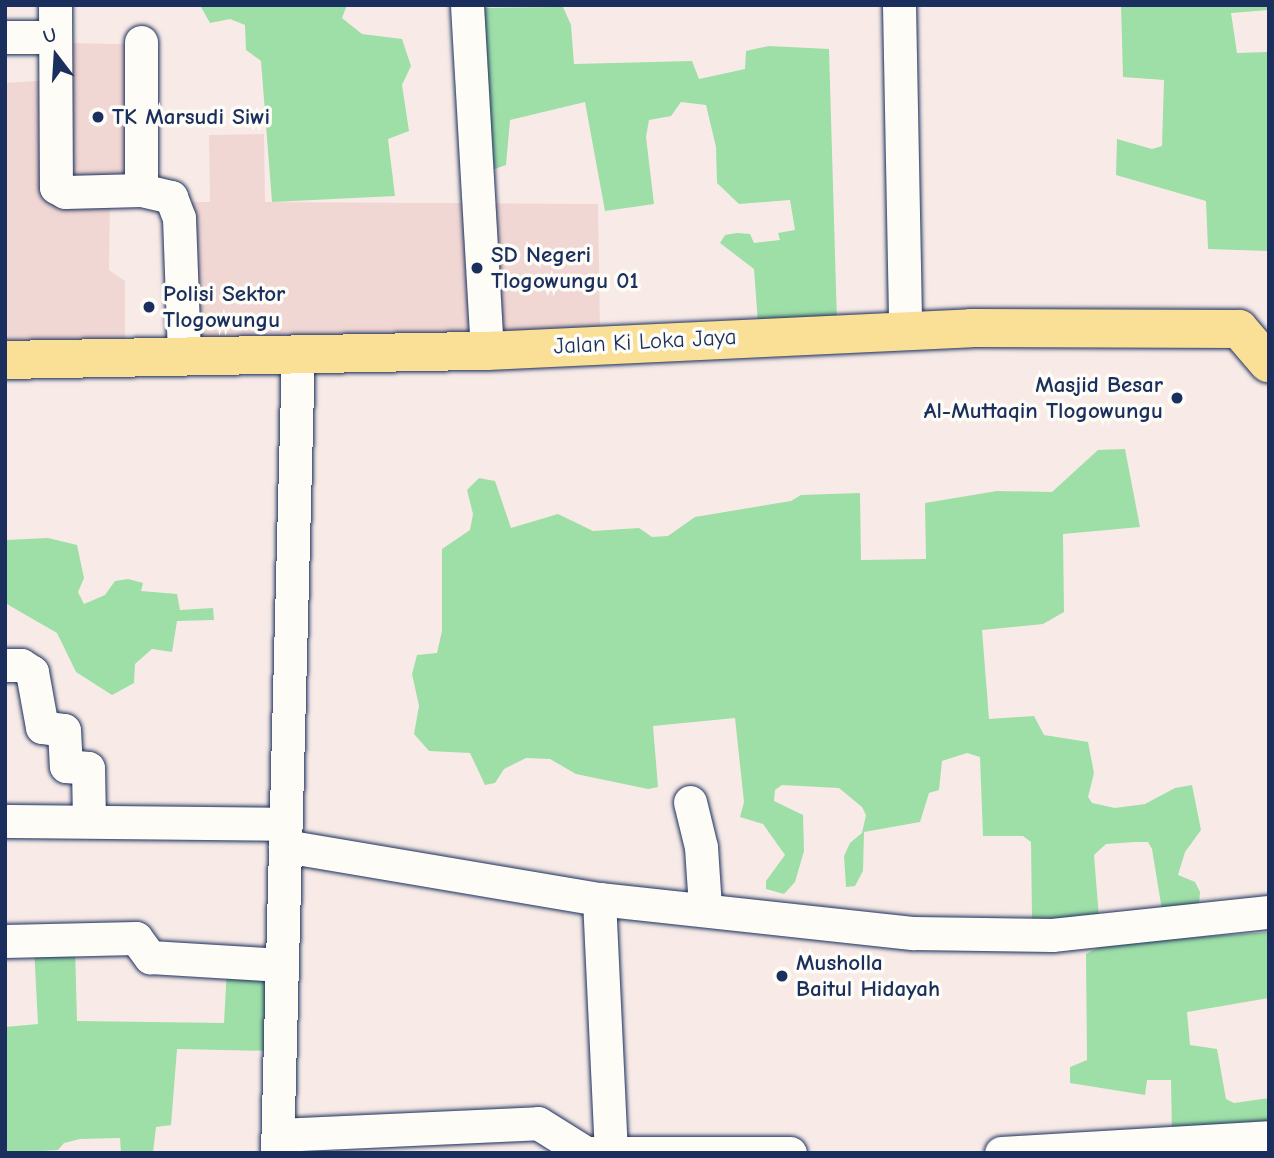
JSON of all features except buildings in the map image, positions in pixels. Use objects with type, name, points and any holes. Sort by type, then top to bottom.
[{"type":"main road","name":"Jalan Ki Loka Jaya","points":[[5,360],[487,351],[905,330],[1254,327],[1269,363]]},
{"type":"street","points":[[467,5],[487,351]]},
{"type":"street","points":[[899,5],[905,330]]},
{"type":"street","points":[[5,37],[55,21],[56,187],[65,192],[105,195],[141,190],[170,197],[179,218],[184,357]]},
{"type":"street","points":[[141,42],[141,190]]},
{"type":"street","points":[[298,353],[277,1144],[538,1123],[599,1152],[790,1153]]},
{"type":"street","points":[[5,665],[21,665],[32,673],[43,727],[64,730],[66,766],[89,768],[89,820]]},
{"type":"street","points":[[690,802],[701,847],[705,908]]},
{"type":"street","points":[[5,821],[89,820],[285,835],[600,899],[705,908],[914,933],[1052,935],[1269,912]]},
{"type":"street","points":[[599,1152],[600,899]]},
{"type":"street","points":[[5,941],[136,938],[150,957],[282,965]]},
{"type":"street","points":[[1001,1153],[1269,1137]]},
{"type":"shaded area","name":"TK Marsudi Siwi","points":[[63,43],[130,44],[127,190],[60,189]]},
{"type":"shaded area","points":[[52,80],[56,192],[110,199],[109,270],[125,281],[125,349],[5,353],[5,83]]},
{"type":"shaded area","points":[[264,134],[265,202],[598,204],[600,330],[194,339],[192,202],[210,202],[209,135]]},
{"type":"green space","points":[[347,5],[342,18],[362,34],[402,39],[411,66],[402,85],[409,131],[388,139],[395,196],[272,202],[261,61],[246,50],[245,25],[230,19],[210,23],[201,7]]},
{"type":"green space","points":[[1121,5],[1269,5],[1269,10],[1231,13],[1237,53],[1269,52],[1269,251],[1208,249],[1206,201],[1116,175],[1117,139],[1152,149],[1162,146],[1164,80],[1123,77]]},
{"type":"green space","points":[[563,7],[571,25],[574,64],[692,61],[699,79],[745,69],[746,51],[769,46],[829,49],[837,323],[758,324],[754,269],[720,243],[725,235],[737,233],[750,234],[754,243],[780,240],[778,233],[795,230],[790,200],[739,204],[717,183],[716,147],[706,105],[681,102],[671,116],[649,120],[646,137],[654,204],[605,211],[585,102],[510,120],[506,165],[483,173],[473,8]]},
{"type":"green space","points":[[1125,449],[1140,527],[1063,534],[1064,612],[1043,624],[982,630],[989,719],[1034,716],[1044,735],[1088,742],[1094,773],[1088,797],[1092,803],[1115,808],[1145,804],[1175,788],[1192,785],[1201,830],[1185,852],[1178,875],[1195,882],[1200,892],[1199,905],[1162,910],[1152,849],[1148,842],[1106,844],[1094,855],[1099,918],[1032,919],[1031,842],[1023,836],[983,836],[980,757],[967,753],[942,761],[939,790],[929,793],[920,822],[864,832],[863,871],[855,886],[846,887],[844,856],[850,843],[862,833],[866,815],[862,807],[839,788],[782,785],[775,790],[774,801],[803,815],[804,851],[795,882],[784,894],[766,889],[766,881],[785,855],[763,824],[740,817],[744,802],[735,718],[653,726],[658,787],[648,789],[576,774],[550,759],[526,758],[504,769],[495,783],[485,785],[470,753],[429,751],[414,734],[419,706],[412,674],[417,655],[437,653],[442,631],[442,549],[470,530],[473,514],[467,490],[479,478],[495,481],[511,528],[558,514],[593,531],[639,528],[652,537],[668,536],[695,517],[791,501],[801,495],[860,493],[861,560],[926,559],[925,503],[997,491],[1052,492],[1098,450]]},
{"type":"green space","points":[[48,538],[77,545],[84,578],[78,592],[84,604],[105,595],[115,581],[128,579],[143,583],[141,591],[177,594],[180,610],[213,608],[214,620],[177,621],[172,652],[152,649],[135,664],[134,683],[112,695],[76,672],[57,633],[5,603],[5,540]]},
{"type":"green space","points":[[1269,932],[1269,998],[1187,1012],[1190,1045],[1217,1049],[1226,1099],[1234,1103],[1269,1098],[1269,1130],[1172,1136],[1171,1080],[1147,1080],[1145,1095],[1070,1083],[1070,1067],[1087,1060],[1086,954],[1105,944]]},
{"type":"green space","points":[[75,946],[77,1021],[224,1023],[227,967],[275,968],[273,1051],[177,1049],[171,1125],[156,1127],[153,1153],[121,1153],[120,1138],[80,1139],[64,1143],[58,1150],[5,1153],[5,1027],[38,1024],[34,947]]},
{"type":"place","name":"TK Marsudi Siwi","points":[[98,117]]},
{"type":"place","name":"SD Negeri Tlogowungu 01","points":[[477,268]]},
{"type":"place","name":"Polisi Sektor Tlogowungu","points":[[149,307]]},
{"type":"place","name":"Masjid Besar Al-Muttaqin Tlogowungu","points":[[1177,398]]},
{"type":"place","name":"Musholla Baitul Hidayah","points":[[782,976]]}]
